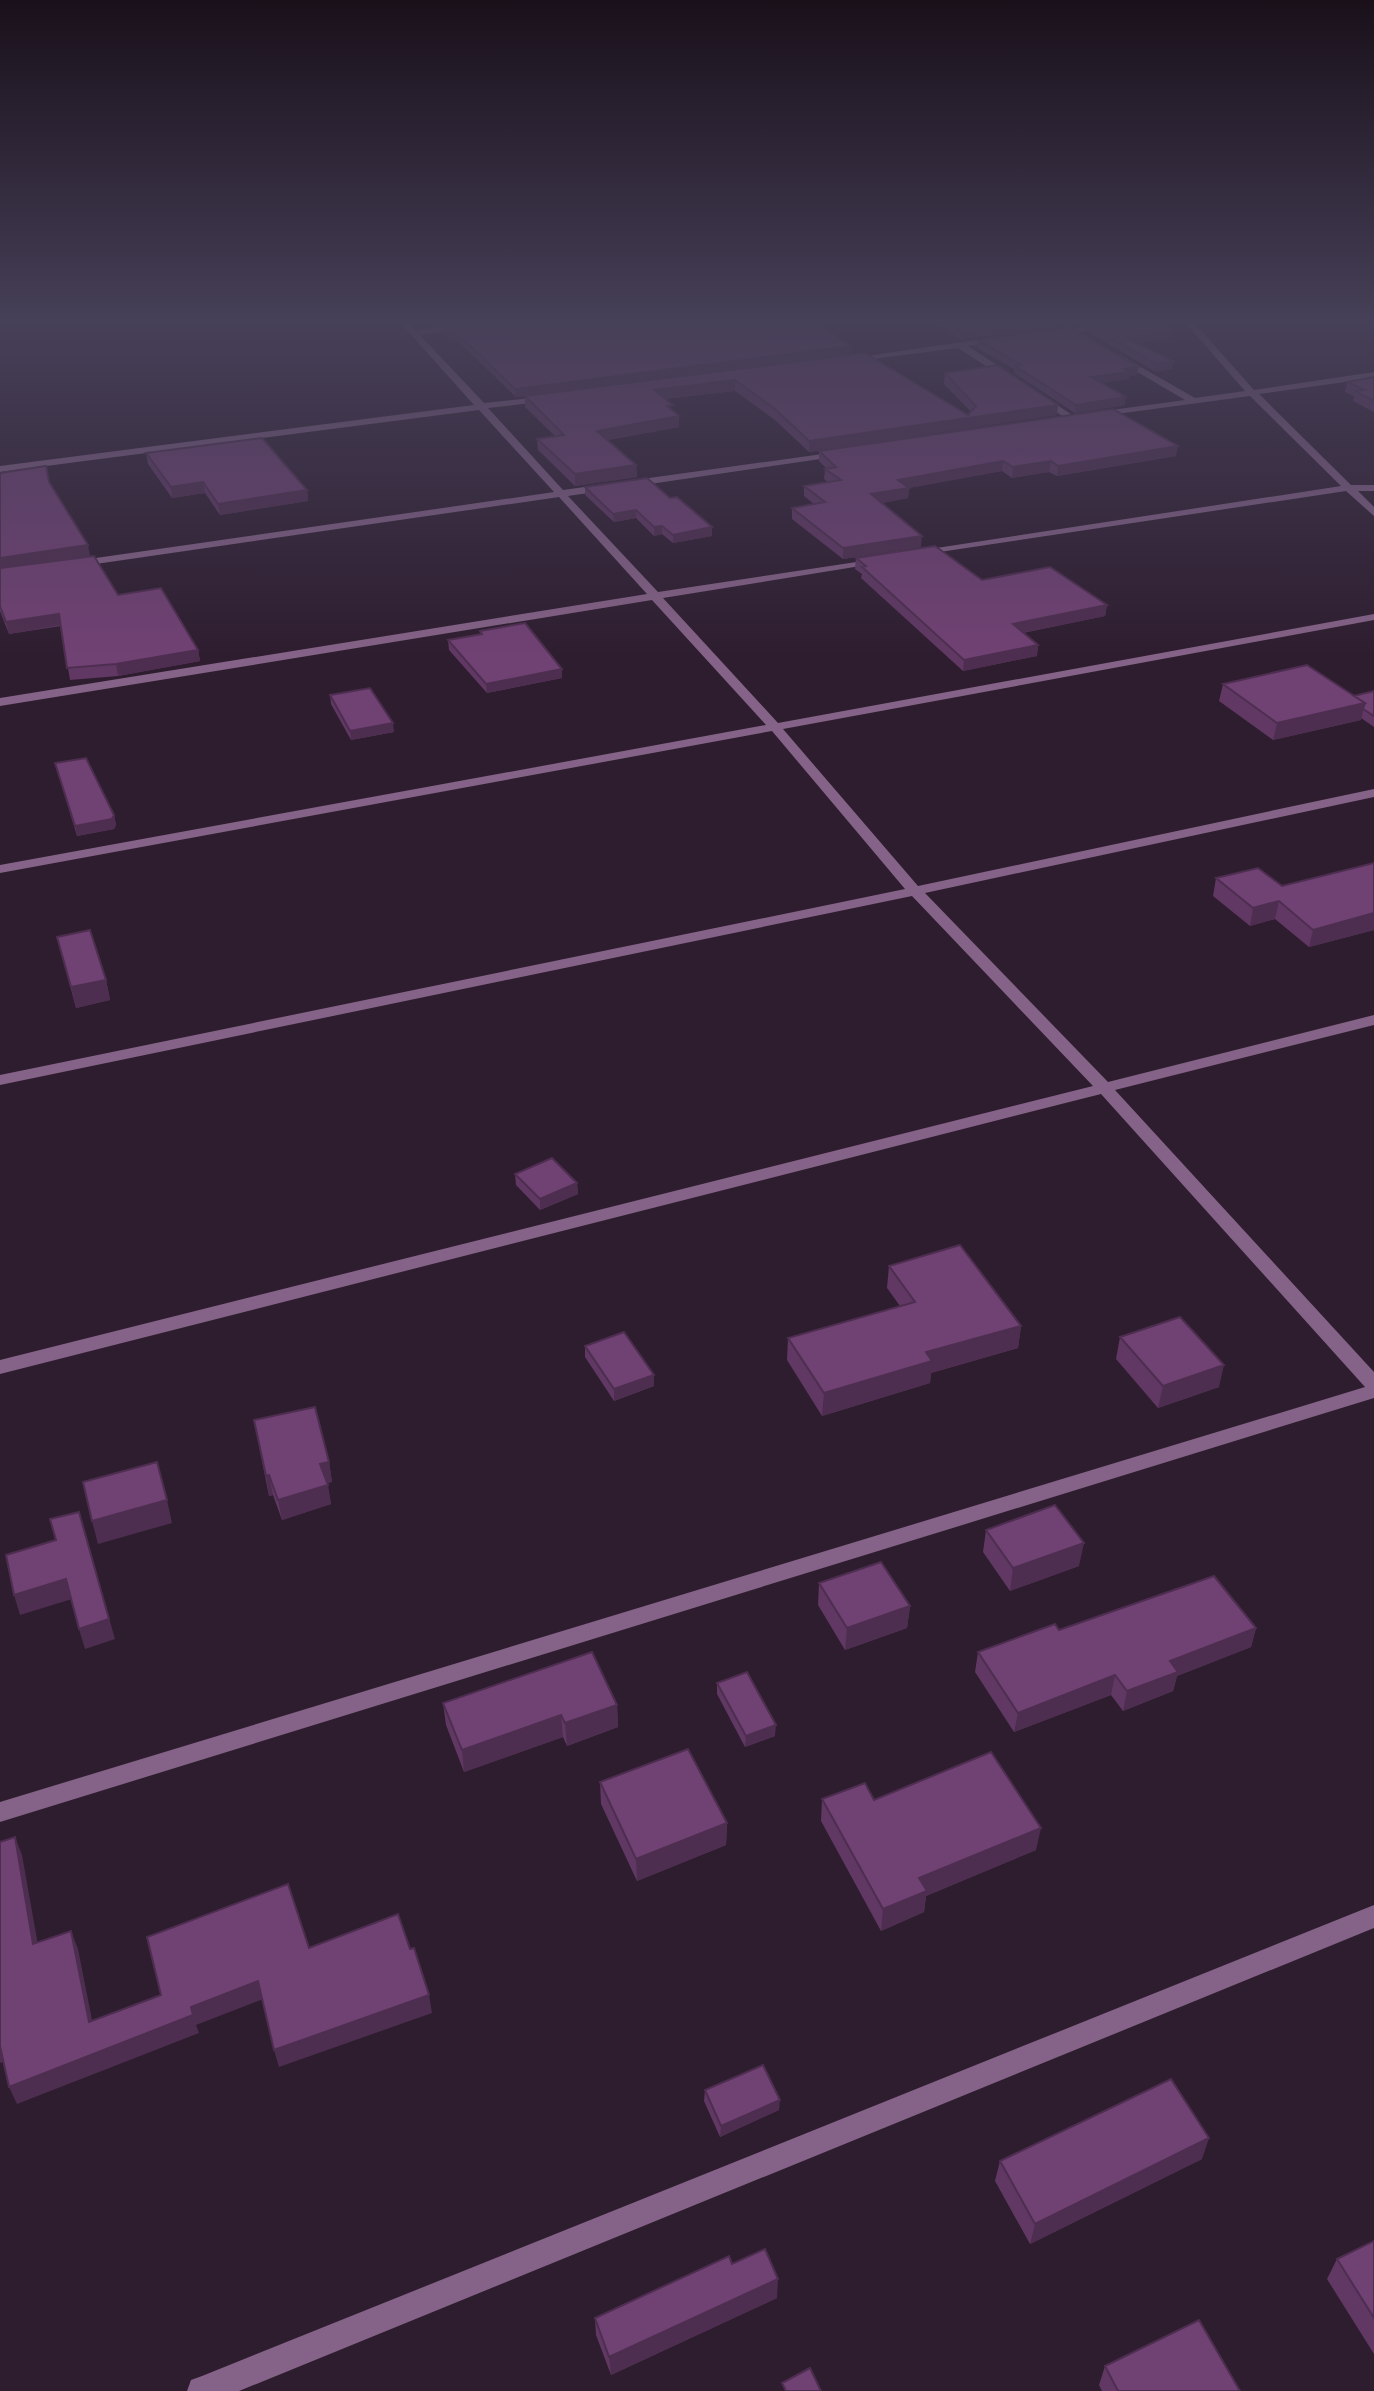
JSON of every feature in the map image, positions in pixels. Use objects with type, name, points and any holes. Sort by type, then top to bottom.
[{"type":"street","points":[[0,469],[290,432]]},
{"type":"street","points":[[503,432],[772,725],[915,891],[1104,1088],[1374,1384]]},
{"type":"street","points":[[1291,432],[1374,513]]},
{"type":"street","points":[[68,565],[852,451]]},
{"type":"street","points":[[0,702],[653,594],[1349,488],[1374,488]]},
{"type":"street","points":[[0,869],[772,725],[1374,617]]},
{"type":"street","points":[[0,1080],[1374,793]]},
{"type":"street","points":[[0,1367],[1374,1020]]},
{"type":"street","points":[[0,1812],[1374,1391]]},
{"type":"street","points":[[202,2391],[1374,1916]]},
{"type":"building","points":[[561,432],[598,432],[636,465],[575,474],[537,439],[564,435]]},
{"type":"building","points":[[799,432],[874,432],[809,441]]},
{"type":"building","points":[[955,432],[1153,432],[1178,446],[1058,466],[1051,461],[1013,467],[1003,461],[898,480],[909,488],[871,494],[922,536],[843,548],[792,508],[825,502],[804,486],[841,480],[825,469],[836,467],[819,451]]},
{"type":"building","points":[[262,438],[307,490],[218,504],[203,482],[171,487],[146,453]]},
{"type":"building","points":[[46,466],[49,482],[88,545],[0,558],[0,473]]},
{"type":"building","points":[[647,478],[670,498],[677,497],[712,527],[673,535],[662,526],[654,527],[636,510],[613,514],[585,487]]},
{"type":"building","points":[[935,546],[982,580],[1050,567],[1107,605],[1013,624],[1038,645],[964,660],[862,567],[866,566],[856,558]]},
{"type":"building","points":[[94,556],[118,595],[161,588],[198,650],[116,664],[67,668],[59,614],[6,622],[0,606],[0,568]]},
{"type":"building","points":[[525,623],[562,669],[486,684],[448,640],[482,634],[480,631]]},
{"type":"building","points":[[1307,665],[1365,703],[1277,723],[1223,684]]},
{"type":"building","points":[[370,688],[393,723],[350,731],[330,695]]},
{"type":"building","points":[[1374,691],[1374,716],[1363,709],[1365,703],[1354,696]]},
{"type":"building","points":[[86,758],[114,815],[112,819],[75,826],[55,763]]},
{"type":"building","points":[[1374,863],[1374,913],[1313,930],[1279,901],[1253,908],[1216,878],[1258,868],[1282,886]]},
{"type":"building","points":[[90,930],[106,980],[71,987],[57,937]]},
{"type":"building","points":[[552,1158],[577,1183],[540,1199],[515,1174]]},
{"type":"building","points":[[960,1245],[1021,1326],[926,1352],[932,1361],[824,1393],[788,1338],[915,1302],[889,1266]]},
{"type":"building","points":[[1180,1317],[1224,1365],[1163,1386],[1120,1337]]},
{"type":"building","points":[[624,1332],[654,1375],[614,1389],[585,1346]]},
{"type":"building","points":[[315,1407],[329,1462],[320,1464],[328,1485],[278,1500],[269,1475],[266,1476],[254,1420]]},
{"type":"building","points":[[157,1462],[167,1500],[92,1521],[83,1482]]},
{"type":"building","points":[[1055,1505],[1084,1543],[1013,1568],[986,1530]]},
{"type":"building","points":[[79,1512],[109,1619],[79,1629],[66,1579],[14,1595],[6,1555],[56,1540],[50,1519]]},
{"type":"building","points":[[881,1562],[910,1606],[847,1628],[819,1583]]},
{"type":"building","points":[[1214,1576],[1256,1628],[1170,1661],[1178,1672],[1127,1691],[1115,1675],[1018,1713],[978,1652],[1055,1624],[1059,1630]]},
{"type":"building","points":[[592,1652],[617,1705],[565,1723],[561,1715],[462,1750],[443,1703]]},
{"type":"building","points":[[747,1672],[776,1725],[746,1736],[717,1683]]},
{"type":"building","points":[[688,1749],[727,1823],[636,1859],[600,1782]]},
{"type":"building","points":[[991,1752],[1041,1828],[919,1878],[927,1891],[883,1909],[822,1799],[865,1783],[874,1800]]},
{"type":"building","points":[[15,1837],[33,1944],[71,1931],[89,2022],[161,1995],[147,1937],[288,1884],[309,1948],[398,1914],[410,1949],[414,1948],[429,1995],[274,2050],[258,1981],[191,2007],[193,2015],[9,2087],[0,2046],[0,1842]]},
{"type":"building","points":[[763,2065],[780,2100],[721,2126],[705,2090]]},
{"type":"building","points":[[1171,2079],[1209,2138],[1035,2224],[1000,2161]]},
{"type":"building","points":[[1374,2241],[1374,2318],[1337,2259]]},
{"type":"building","points":[[765,2249],[778,2279],[609,2357],[595,2318],[729,2256],[732,2264]]},
{"type":"building","points":[[1199,2320],[1240,2391],[1118,2391],[1105,2366]]},
{"type":"building","points":[[810,2368],[821,2391],[786,2391],[782,2383]]}]
